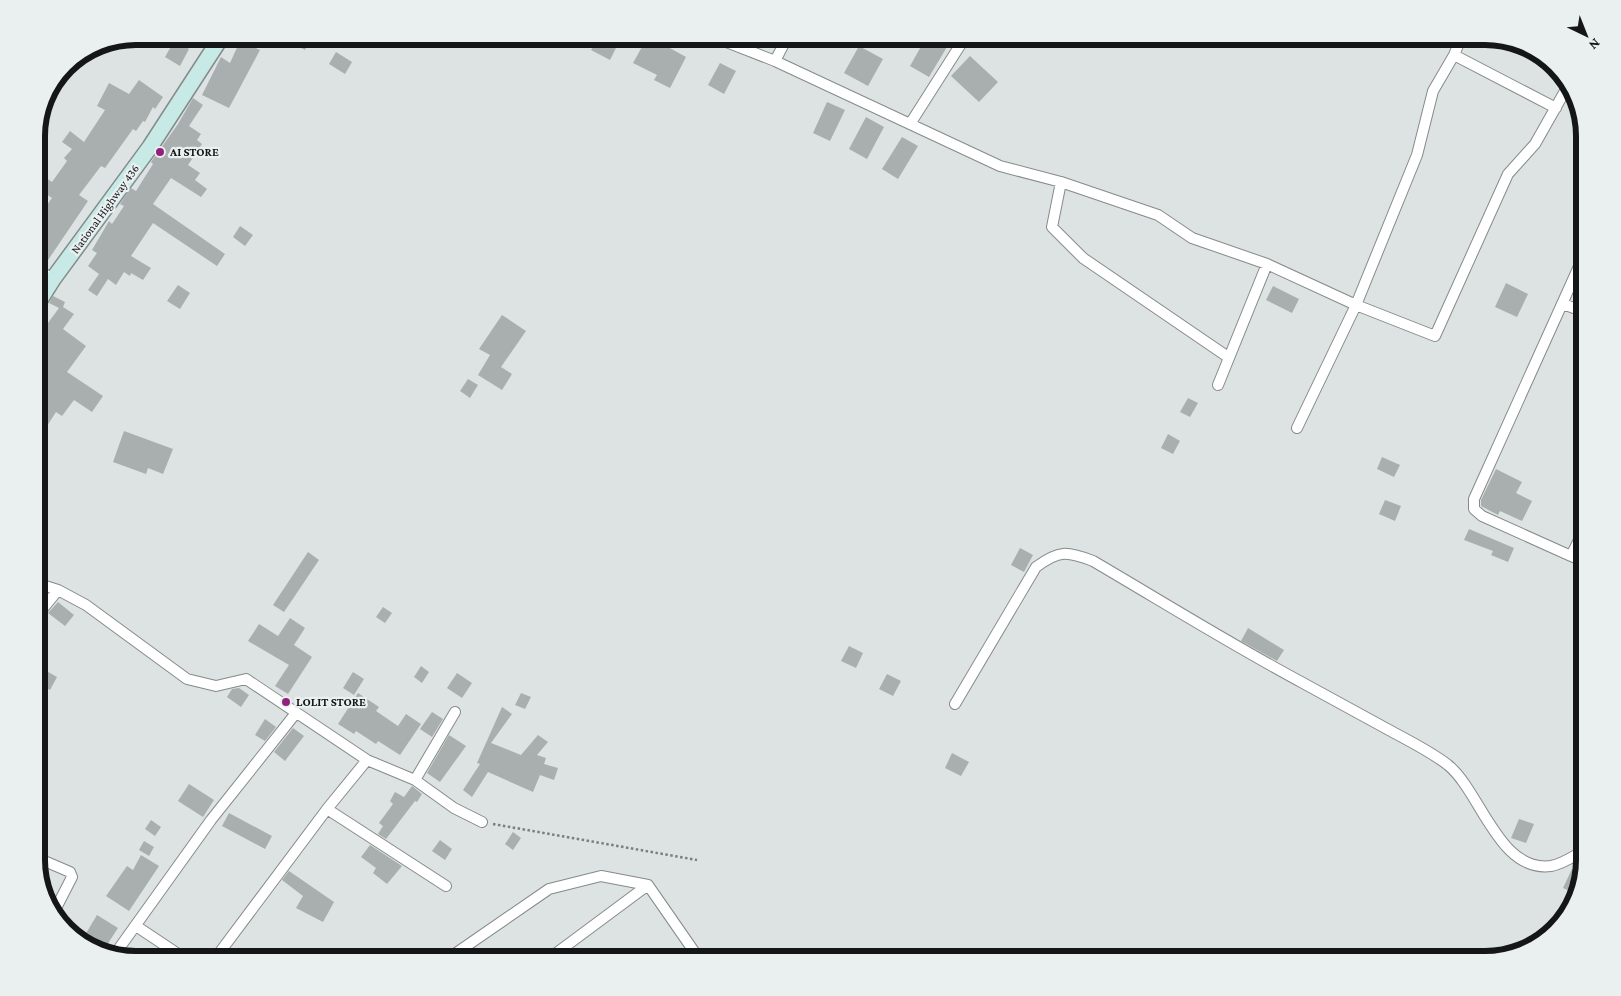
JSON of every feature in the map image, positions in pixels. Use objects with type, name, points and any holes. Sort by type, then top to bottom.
[{"type":"main road","name":"National Highway 436","points":[[45,292],[150,147],[216,45]]},
{"type":"street","points":[[734,45],[775,61],[1000,166],[1061,182],[1158,215],[1192,238],[1267,264],[1356,305],[1435,336],[1508,174],[1535,144],[1565,92]]},
{"type":"street","points":[[775,61],[783,45]]},
{"type":"street","points":[[910,124],[957,45]]},
{"type":"street","points":[[1297,428],[1356,305],[1417,155],[1433,91],[1458,45]]},
{"type":"street","points":[[1454,55],[1556,108]]},
{"type":"street","points":[[1061,182],[1052,227],[1083,258],[1228,358]]},
{"type":"street","points":[[1218,385],[1267,264]]},
{"type":"street","points":[[45,274],[53,279]]},
{"type":"street","points":[[1576,274],[1474,499],[1474,509],[1482,516],[1576,558]]},
{"type":"street","points":[[1563,304],[1576,309]]},
{"type":"street","points":[[1571,556],[1576,546]]},
{"type":"street","points":[[955,704],[1036,567],[1055,555],[1065,552],[1076,554],[1093,561],[1274,668],[1431,753],[1458,775],[1469,788],[1502,843],[1521,860],[1537,866],[1550,866],[1561,863],[1576,855]]},
{"type":"street","points":[[45,586],[58,590],[86,605],[187,679],[216,686],[246,679],[367,760],[415,780],[454,808],[482,822]]},
{"type":"street","points":[[45,606],[58,590]]},
{"type":"street","points":[[119,949],[211,820],[296,712]]},
{"type":"street","points":[[415,780],[455,712]]},
{"type":"street","points":[[221,951],[327,808],[367,760]]},
{"type":"street","points":[[327,808],[446,886]]},
{"type":"street","points":[[45,861],[70,872],[72,877],[57,906]]},
{"type":"street","points":[[459,951],[549,889],[600,876],[648,885],[693,950]]},
{"type":"street","points":[[559,951],[648,885]]},
{"type":"street","points":[[136,926],[173,951]]},
{"type":"path","points":[[482,822],[698,860]]},
{"type":"building","points":[[172,45],[187,45],[186,47],[189,49],[180,66],[165,57]]},
{"type":"building","points":[[238,45],[249,45],[260,50],[229,108],[202,95],[221,57],[230,63]]},
{"type":"building","points":[[295,45],[308,45],[305,50]]},
{"type":"building","points":[[594,45],[618,45],[610,60],[591,50]]},
{"type":"building","points":[[643,45],[664,45],[686,57],[670,88],[654,80],[657,75],[633,63]]},
{"type":"building","points":[[922,45],[943,45],[947,47],[929,77],[910,66]]},
{"type":"building","points":[[859,46],[883,59],[868,86],[844,73]]},
{"type":"building","points":[[336,52],[352,62],[345,74],[329,64]]},
{"type":"building","points":[[970,56],[998,82],[979,102],[951,76]]},
{"type":"building","points":[[720,63],[736,71],[724,94],[708,85]]},
{"type":"building","points":[[139,80],[163,97],[155,109],[153,107],[145,122],[143,121],[136,131],[133,129],[105,168],[101,166],[79,195],[88,201],[45,265],[45,208],[52,198],[45,193],[45,177],[52,182],[67,161],[64,158],[72,149],[62,142],[70,131],[84,142],[105,110],[97,106],[109,83],[129,94]]},
{"type":"building","points":[[193,98],[203,105],[189,126],[201,134],[197,140],[202,144],[188,165],[200,173],[195,180],[207,189],[201,197],[171,178],[153,204],[225,254],[217,266],[153,223],[131,256],[151,268],[143,280],[131,273],[130,276],[124,272],[116,285],[108,279],[97,296],[88,290],[99,274],[88,266],[97,253],[92,250],[109,221],[112,224],[124,206],[120,204],[131,188],[136,191],[153,164],[151,162],[178,124]]},
{"type":"building","points":[[827,102],[845,110],[830,141],[813,133]]},
{"type":"building","points":[[866,117],[884,127],[867,159],[849,149]]},
{"type":"building","points":[[902,137],[918,146],[898,179],[882,169]]},
{"type":"building","points":[[240,226],[253,235],[245,246],[233,237]]},
{"type":"building","points":[[1506,283],[1528,294],[1517,317],[1495,307]]},
{"type":"building","points":[[178,285],[190,293],[180,309],[167,301]]},
{"type":"building","points":[[1273,286],[1299,299],[1292,313],[1266,300]]},
{"type":"building","points":[[53,296],[65,302],[63,307],[74,314],[63,329],[86,346],[67,372],[103,396],[92,412],[74,400],[62,416],[56,412],[45,429],[45,327],[59,308],[49,303]]},
{"type":"building","points":[[502,315],[526,331],[501,367],[512,374],[502,390],[478,375],[490,355],[479,349]]},
{"type":"building","points":[[468,379],[478,385],[470,398],[460,391]]},
{"type":"building","points":[[1188,398],[1198,403],[1190,417],[1180,412]]},
{"type":"building","points":[[124,431],[173,449],[163,474],[148,468],[146,474],[113,462]]},
{"type":"building","points":[[1168,434],[1180,441],[1173,454],[1161,448]]},
{"type":"building","points":[[1382,457],[1400,465],[1394,477],[1377,469]]},
{"type":"building","points":[[1496,469],[1522,482],[1516,493],[1532,501],[1522,521],[1500,511],[1498,515],[1481,506],[1481,500]]},
{"type":"building","points":[[1385,500],[1401,506],[1395,521],[1379,514]]},
{"type":"building","points":[[1469,529],[1514,548],[1508,562],[1491,555],[1493,551],[1464,540]]},
{"type":"building","points":[[1020,548],[1033,555],[1024,572],[1011,565]]},
{"type":"building","points":[[308,552],[319,560],[284,612],[273,605]]},
{"type":"building","points":[[58,602],[74,615],[65,626],[48,613]]},
{"type":"building","points":[[383,607],[392,613],[385,623],[376,617]]},
{"type":"building","points":[[290,618],[305,628],[294,645],[312,657],[288,694],[275,686],[289,665],[248,641],[259,624],[278,636]]},
{"type":"building","points":[[1248,628],[1284,650],[1277,661],[1241,641]]},
{"type":"building","points":[[849,646],[863,653],[856,668],[841,661]]},
{"type":"building","points":[[421,666],[429,672],[422,683],[414,677]]},
{"type":"building","points":[[45,670],[57,677],[50,690],[45,687]]},
{"type":"building","points":[[353,672],[364,679],[354,695],[343,688]]},
{"type":"building","points":[[457,673],[472,683],[462,698],[447,688]]},
{"type":"building","points":[[887,674],[901,681],[893,696],[879,689]]},
{"type":"building","points":[[239,688],[249,695],[241,707],[227,697],[232,689]]},
{"type":"building","points":[[358,693],[379,707],[376,711],[398,726],[406,714],[421,724],[400,755],[378,741],[376,744],[356,731],[354,734],[338,724]]},
{"type":"building","points":[[521,693],[531,697],[525,709],[515,705]]},
{"type":"building","points":[[502,707],[512,714],[491,743],[521,755],[538,735],[548,742],[537,755],[546,758],[544,764],[558,768],[554,780],[540,775],[533,792],[488,772],[472,797],[463,790],[480,764],[477,763]]},
{"type":"building","points":[[432,712],[443,719],[432,737],[420,729]]},
{"type":"building","points":[[265,719],[276,727],[265,741],[255,735]]},
{"type":"building","points":[[293,728],[304,736],[285,761],[274,752]]},
{"type":"building","points":[[449,735],[466,746],[440,782],[427,773]]},
{"type":"building","points":[[952,753],[969,762],[961,776],[945,768]]},
{"type":"building","points":[[189,784],[214,800],[203,817],[178,801]]},
{"type":"building","points":[[412,786],[422,794],[386,839],[378,834],[383,826],[379,823],[393,804],[390,801],[395,792],[404,797]]},
{"type":"building","points":[[229,813],[272,836],[265,849],[222,826]]},
{"type":"building","points":[[1519,819],[1534,824],[1526,843],[1511,838]]},
{"type":"building","points":[[151,820],[161,827],[155,836],[145,829]]},
{"type":"building","points":[[513,832],[521,838],[513,850],[505,844]]},
{"type":"building","points":[[440,840],[452,849],[445,860],[432,851]]},
{"type":"building","points":[[144,841],[154,847],[149,856],[139,850]]},
{"type":"building","points":[[370,845],[402,866],[387,884],[373,873],[376,868],[361,857]]},
{"type":"building","points":[[141,855],[159,866],[129,911],[106,896],[127,866],[133,870]]},
{"type":"building","points":[[1572,869],[1575,870],[1570,891],[1563,888]]},
{"type":"building","points":[[289,871],[334,902],[323,922],[296,908],[303,896],[282,880]]},
{"type":"building","points":[[97,915],[118,928],[106,946],[85,935]]},
{"type":"place","name":"AI STORE","points":[[160,152]]},
{"type":"place","name":"LOLIT STORE","points":[[286,702]]}]
